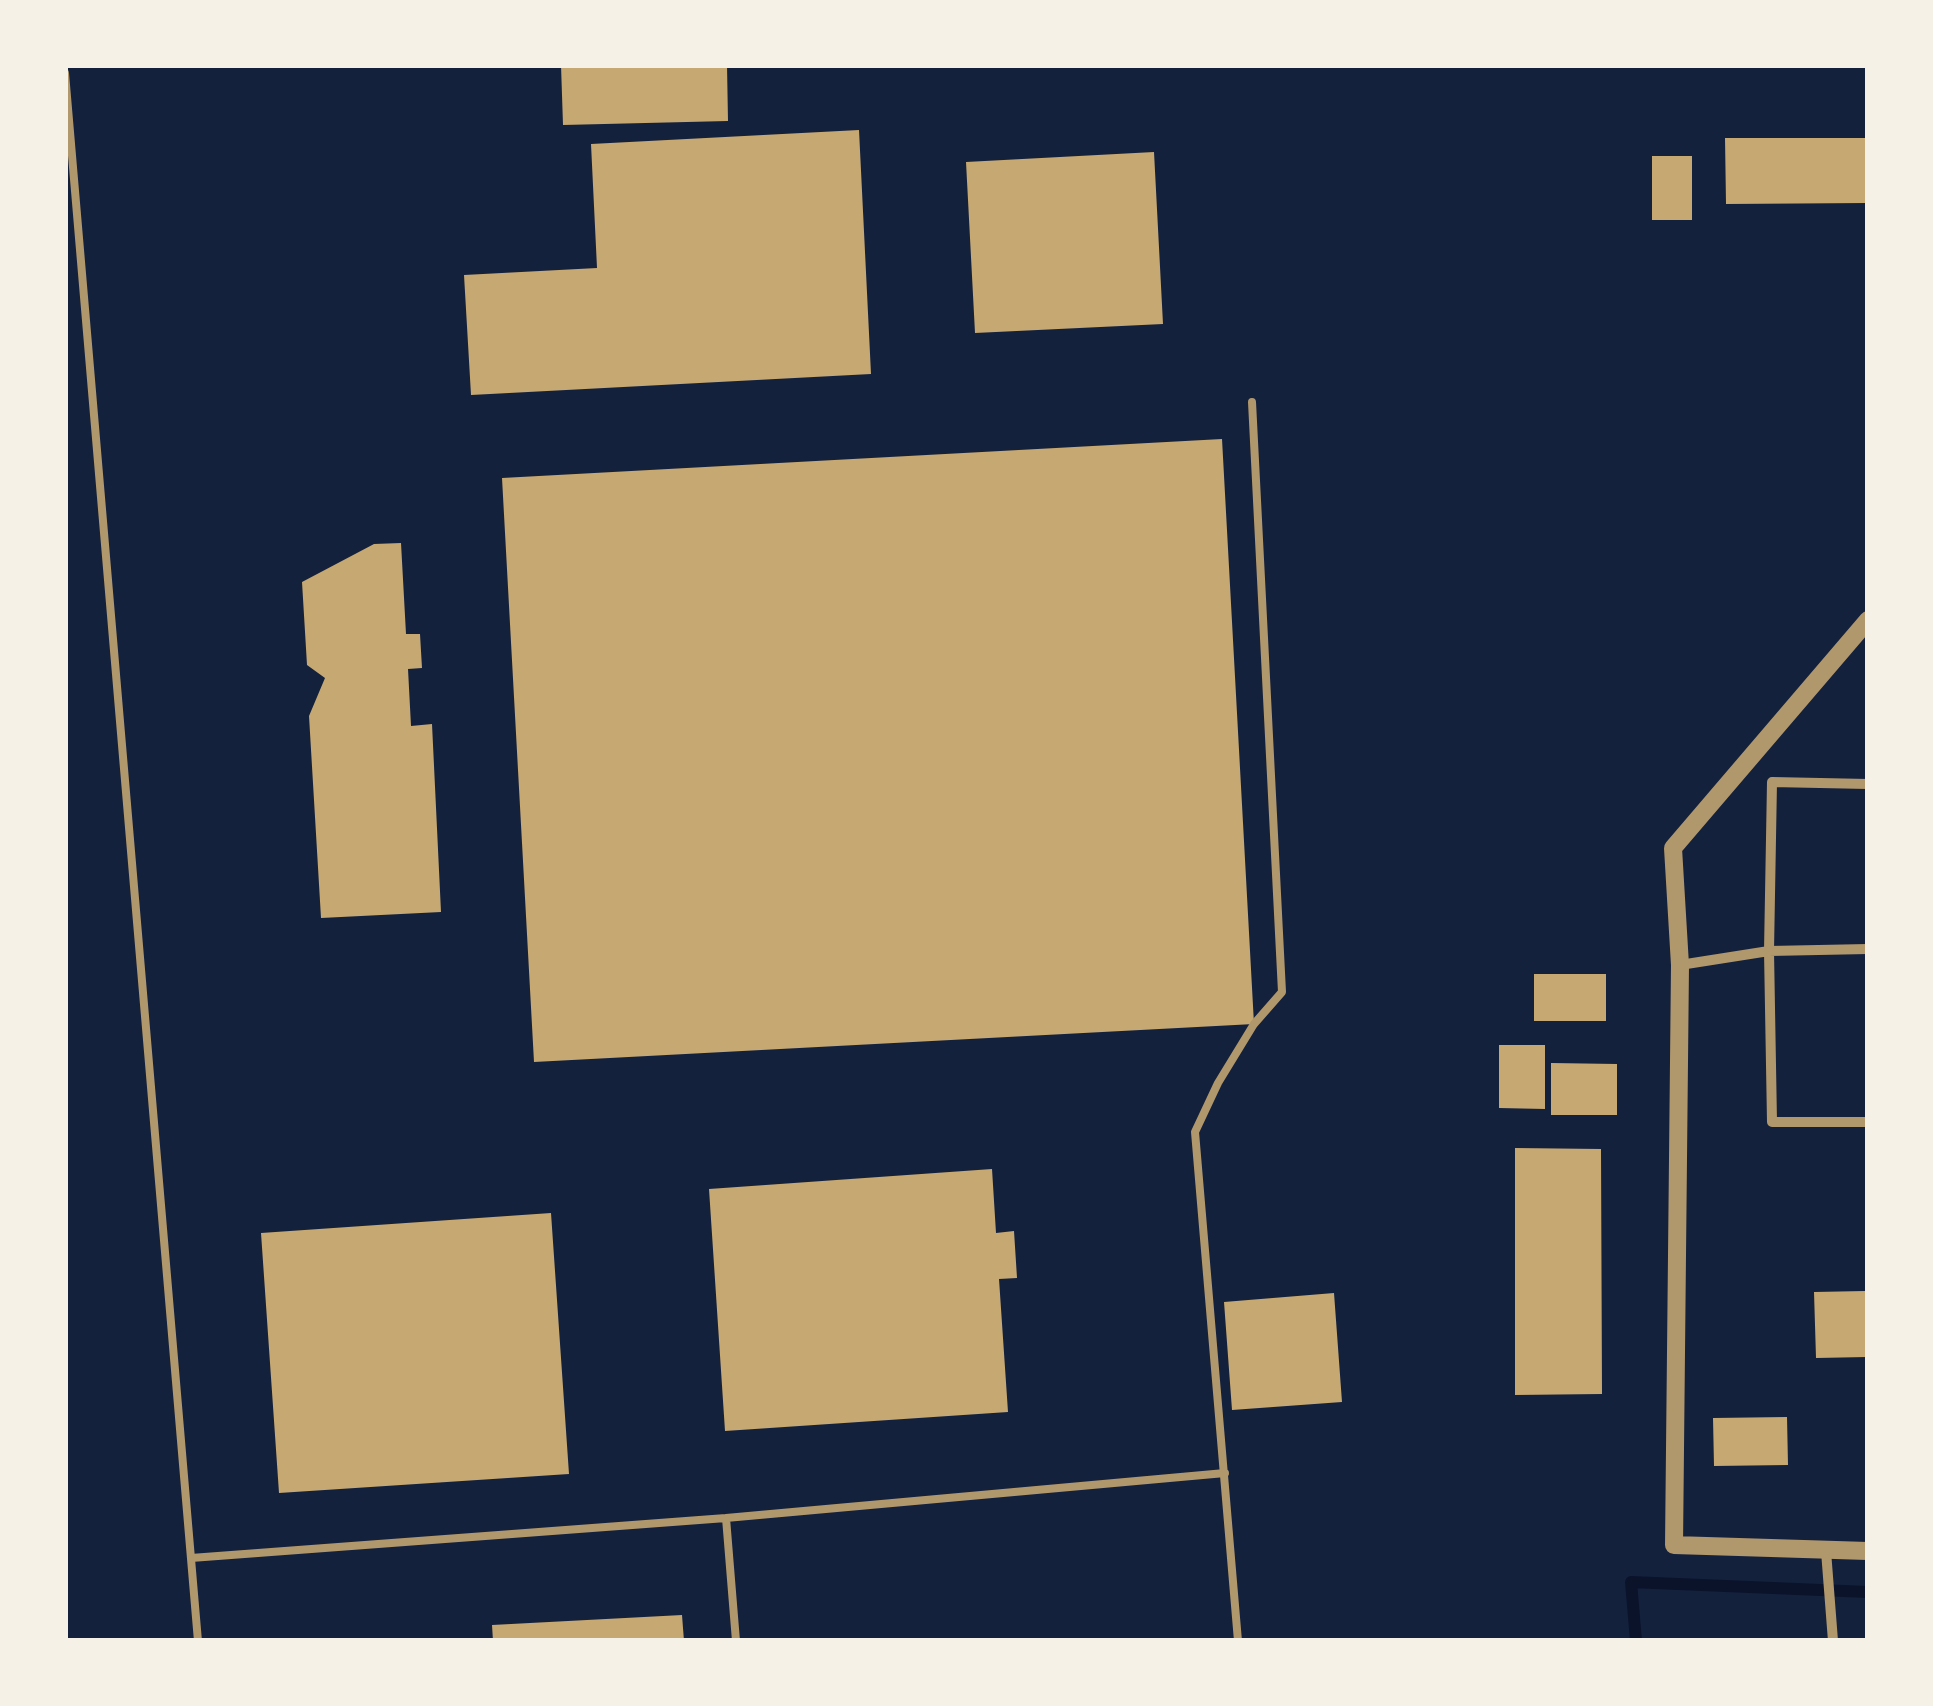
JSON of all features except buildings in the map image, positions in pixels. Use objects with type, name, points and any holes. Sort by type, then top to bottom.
[{"type":"street","points":[[1868,620],[1673,848],[1680,966],[1674,1545],[1868,1551]]},
{"type":"street","points":[[1868,784],[1772,782],[1769,951],[1772,1122],[1868,1122]]},
{"type":"street","points":[[1680,966],[1769,951],[1868,949]]},
{"type":"street","points":[[1826,1551],[1833,1641]]},
{"type":"lane","points":[[65,73],[198,1641]]},
{"type":"lane","points":[[1238,1641],[1195,1132],[1218,1083],[1254,1024],[1282,992],[1252,402]]},
{"type":"lane","points":[[190,1558],[726,1518],[1225,1474]]},
{"type":"lane","points":[[726,1518],[736,1641]]},
{"type":"waterway","points":[[1636,1641],[1631,1582],[1868,1592]]}]
